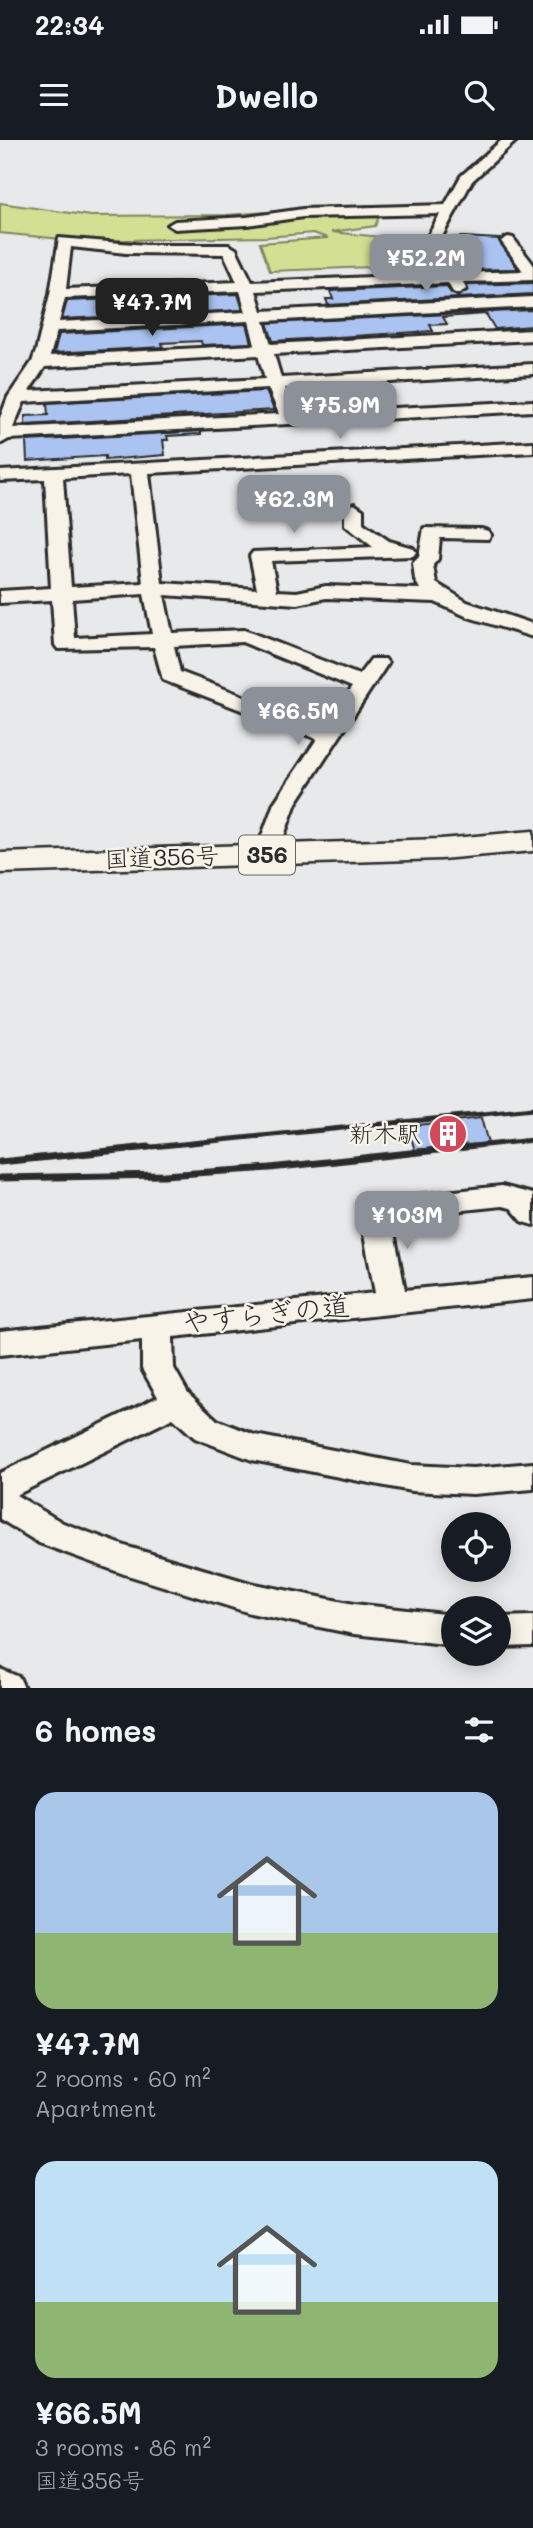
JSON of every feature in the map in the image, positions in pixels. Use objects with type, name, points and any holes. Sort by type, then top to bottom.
[{"type":"highway","name":"国道356号","points":[[0,863],[452,849],[533,841]]},
{"type":"street","points":[[510,140],[466,179],[432,242],[448,264],[453,278],[533,424]]},
{"type":"street","points":[[175,225],[247,221],[303,213],[450,209]]},
{"type":"street","points":[[290,419],[275,385],[247,288],[229,249],[143,250],[94,247],[64,241],[58,294],[40,362],[17,397],[2,437],[172,424],[290,419],[358,436],[533,447]]},
{"type":"street","points":[[508,241],[533,274]]},
{"type":"street","points":[[58,294],[186,283],[247,288],[533,274]]},
{"type":"street","points":[[497,360],[533,302]]},
{"type":"street","points":[[49,327],[256,318],[497,360],[533,369]]},
{"type":"street","points":[[0,476],[184,466],[358,436],[497,360],[533,335]]},
{"type":"street","points":[[40,362],[265,351],[497,360]]},
{"type":"street","points":[[17,397],[275,385],[497,360]]},
{"type":"street","points":[[172,424],[184,466]]},
{"type":"street","points":[[139,468],[153,588],[170,677],[330,736]]},
{"type":"street","points":[[54,472],[65,645],[244,636],[363,684]]},
{"type":"street","points":[[354,510],[354,525],[382,545],[428,559]]},
{"type":"street","points":[[438,596],[428,587],[424,578],[423,563],[428,559],[431,532],[481,535]]},
{"type":"street","points":[[268,596],[260,556],[406,552]]},
{"type":"street","points":[[0,597],[153,588],[297,598],[326,592],[438,596],[533,631]]},
{"type":"street","points":[[267,855],[285,803],[378,663]]},
{"type":"street","points":[[392,1301],[376,1224],[379,1214],[389,1208],[502,1196],[519,1198],[530,1208],[533,1215]]},
{"type":"street","name":"やすらぎの道","points":[[0,1343],[533,1288]]},
{"type":"street","points":[[157,1326],[159,1369],[177,1402],[206,1429],[252,1447],[411,1478],[472,1481],[533,1476]]},
{"type":"street","points":[[0,1488],[177,1402]]},
{"type":"street","points":[[0,1502],[51,1534],[124,1560],[250,1598],[354,1619],[441,1629]]},
{"type":"street","points":[[511,1632],[533,1631]]},
{"type":"street","points":[[0,1685],[6,1688]]},
{"type":"green space","points":[[0,203],[91,216],[226,215],[369,205],[379,216],[375,226],[331,232],[432,242],[448,264],[270,271],[260,243],[328,238],[313,233],[267,237],[82,241],[0,233]]},
{"type":"building","points":[[444,238],[499,239],[518,269],[460,270],[442,242]]},
{"type":"building","points":[[533,283],[533,294],[328,305],[326,299],[333,299],[330,291],[446,286],[457,296],[467,291],[467,285]]},
{"type":"building","points":[[238,294],[243,310],[62,319],[67,301]]},
{"type":"building","points":[[533,310],[533,326],[495,329],[486,314],[443,317],[447,324],[430,325],[433,331],[273,341],[267,323]]},
{"type":"building","points":[[247,324],[252,343],[202,345],[201,341],[162,343],[163,347],[54,353],[59,334]]},
{"type":"building","points":[[360,386],[367,406],[297,409],[289,390]]},
{"type":"building","points":[[266,391],[274,410],[25,425],[25,416],[48,415],[47,403]]},
{"type":"building","points":[[201,431],[201,434],[167,436],[168,440],[163,440],[165,455],[105,460],[105,456],[27,461],[26,441]]},
{"type":"building","name":"新木駅","points":[[481,1118],[488,1143],[415,1150],[407,1126]]},
{"type":"railway","points":[[132,1149],[533,1109]]},
{"type":"railway","points":[[449,1149],[533,1140]]},
{"type":"railway","points":[[0,1162],[149,1147]]},
{"type":"railway","points":[[0,1178],[164,1175],[270,1168],[466,1147]]},
{"type":"place","name":"新木駅","points":[[448,1134]]}]
